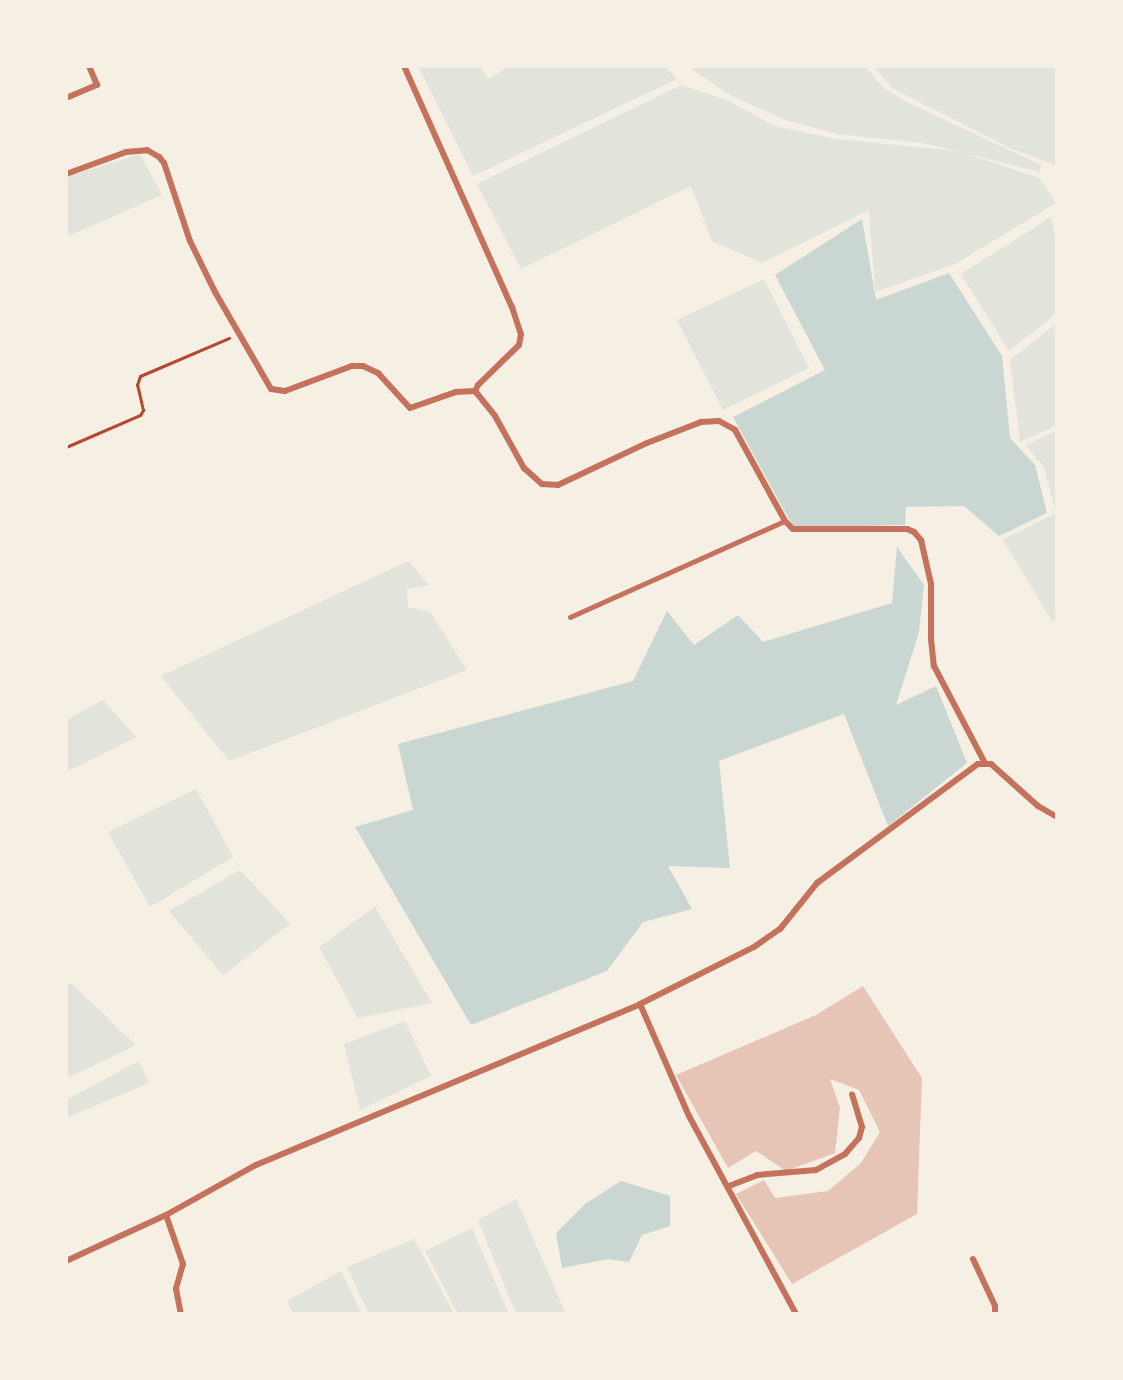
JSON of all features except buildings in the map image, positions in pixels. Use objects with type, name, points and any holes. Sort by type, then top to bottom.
[{"type":"street","points":[[66,98],[97,85],[89,66]]},
{"type":"street","points":[[404,66],[512,307],[521,334],[519,345],[478,385],[475,391]]},
{"type":"street","points":[[66,174],[126,152],[147,150],[164,162],[190,241],[267,386],[275,391],[285,391],[352,366],[363,366],[378,373],[411,408],[456,392],[475,391]]},
{"type":"street","points":[[475,391],[495,416],[524,468],[542,484],[558,485],[647,443],[701,423],[718,421],[735,430],[785,521],[797,531],[907,529],[917,535],[928,566],[931,584],[931,639],[934,666],[985,762]]},
{"type":"street","points":[[66,1261],[165,1215],[225,1180],[284,1152],[640,1004],[754,947],[774,934],[817,883],[978,764],[985,762],[991,764],[1038,806],[1057,817]]},
{"type":"street","points":[[640,1004],[689,1116],[729,1186],[796,1314]]},
{"type":"street","points":[[729,1186],[757,1175],[816,1170],[845,1154],[859,1138],[862,1126],[852,1094]]},
{"type":"street","points":[[165,1215],[183,1264],[176,1289],[181,1314]]},
{"type":"street","points":[[974,1259],[996,1306],[995,1314]]},
{"type":"lane","points":[[570,617],[785,521]]},
{"type":"path","points":[[66,447],[141,415],[143,410],[137,385],[140,376],[238,334]]},
{"type":"shaded area","points":[[418,66],[480,66],[489,79],[509,66],[665,66],[677,79],[473,176]]},
{"type":"shaded area","points":[[687,66],[865,66],[884,88],[907,102],[1041,165],[1040,172],[964,153],[1039,178],[1056,203],[955,264],[875,292],[869,210],[762,263],[712,241],[691,186],[521,269],[477,184],[681,85],[727,100],[775,126],[835,139],[956,151],[922,143],[838,134],[785,120],[730,95]]},
{"type":"shaded area","points":[[873,66],[1057,66],[1057,166],[1010,148],[892,88]]},
{"type":"shaded area","points":[[140,154],[162,195],[66,237],[66,177]]},
{"type":"shaded area","points":[[1051,217],[1057,245],[1057,313],[1009,351],[961,274]]},
{"type":"shaded area","points":[[862,219],[876,300],[949,273],[1002,356],[1010,438],[1035,465],[1047,513],[999,536],[964,506],[906,507],[905,525],[794,528],[733,417],[825,370],[775,275]]},
{"type":"shaded area","points":[[764,279],[809,368],[723,410],[677,320]]},
{"type":"shaded area","points":[[1057,323],[1057,425],[1020,442],[1010,360]]},
{"type":"shaded area","points":[[1057,431],[1057,619],[1052,621],[1003,540],[1056,513],[1044,467],[1025,445]]},
{"type":"shaded area","points":[[897,547],[924,585],[919,632],[896,705],[936,686],[967,763],[888,826],[844,714],[719,761],[730,868],[668,866],[692,909],[643,922],[607,971],[471,1025],[355,827],[413,810],[398,744],[633,681],[667,611],[694,645],[738,615],[763,642],[892,603]]},
{"type":"shaded area","points":[[408,561],[429,585],[407,589],[408,607],[430,612],[467,670],[229,761],[161,676]]},
{"type":"shaded area","points":[[103,700],[136,737],[68,771],[66,720]]},
{"type":"shaded area","points":[[196,789],[233,857],[150,907],[108,832]]},
{"type":"shaded area","points":[[240,870],[290,924],[223,975],[169,911]]},
{"type":"shaded area","points":[[375,907],[432,1003],[358,1018],[319,947]]},
{"type":"shaded area","points":[[71,983],[136,1045],[66,1079],[66,986]]},
{"type":"shaded area","points":[[405,1021],[431,1076],[360,1110],[344,1044]]},
{"type":"shaded area","points":[[139,1061],[149,1083],[66,1118],[66,1100]]},
{"type":"shaded area","points":[[621,1181],[670,1196],[670,1226],[642,1235],[629,1262],[608,1259],[562,1268],[556,1233],[585,1204]]},
{"type":"shaded area","points":[[516,1199],[566,1314],[516,1314],[478,1220]]},
{"type":"shaded area","points":[[472,1228],[509,1314],[458,1314],[425,1251]]},
{"type":"shaded area","points":[[414,1239],[454,1314],[369,1314],[347,1267]]},
{"type":"shaded area","points":[[341,1271],[362,1314],[293,1314],[287,1301]]}]
